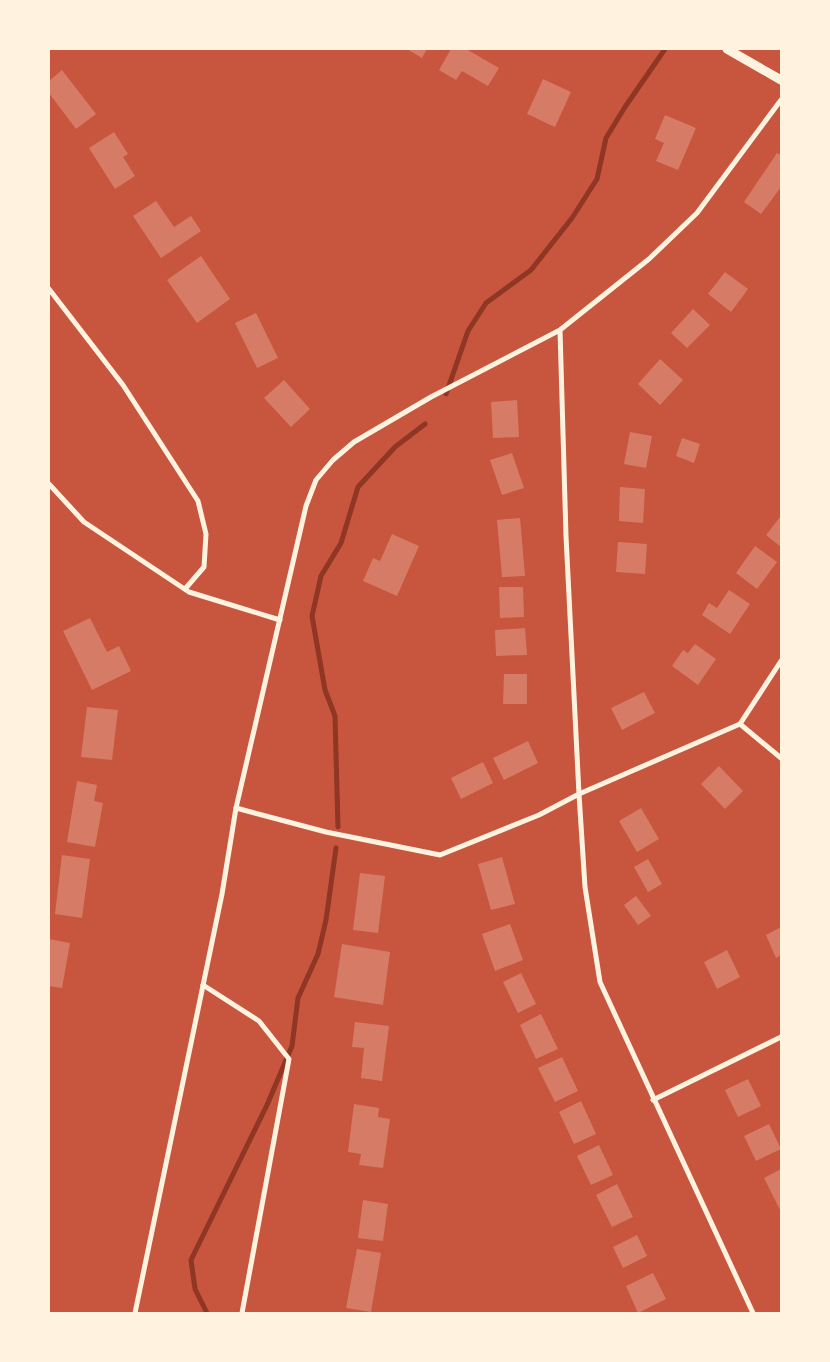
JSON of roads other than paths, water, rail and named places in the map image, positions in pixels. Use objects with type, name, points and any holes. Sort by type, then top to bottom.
[{"type":"street","points":[[727,49],[781,80]]},
{"type":"street","points":[[135,1313],[222,894],[236,808],[306,506],[316,480],[332,460],[354,442],[377,427],[560,330],[649,259],[697,213],[781,100]]},
{"type":"street","points":[[49,289],[123,386],[198,501],[206,534],[204,567],[185,589]]},
{"type":"street","points":[[560,330],[566,536],[579,794],[585,887],[600,982],[752,1313]]},
{"type":"street","points":[[49,484],[84,522],[185,589],[280,620]]},
{"type":"street","points":[[236,808],[326,832],[440,854],[504,830],[579,794],[740,724],[781,661]]},
{"type":"street","points":[[740,724],[781,758]]},
{"type":"street","points":[[203,985],[259,1021],[288,1059],[242,1313]]},
{"type":"street","points":[[653,1100],[781,1037]]},
{"type":"waterway","points":[[446,394],[468,331],[486,303],[531,270],[572,218],[597,179],[606,138],[665,49]]},
{"type":"waterway","points":[[338,827],[335,716],[325,690],[312,616],[321,576],[341,543],[358,487],[395,447],[425,424]]},
{"type":"waterway","points":[[207,1313],[195,1289],[191,1260],[267,1105],[292,1046],[298,998],[318,954],[326,920],[336,848]]}]
